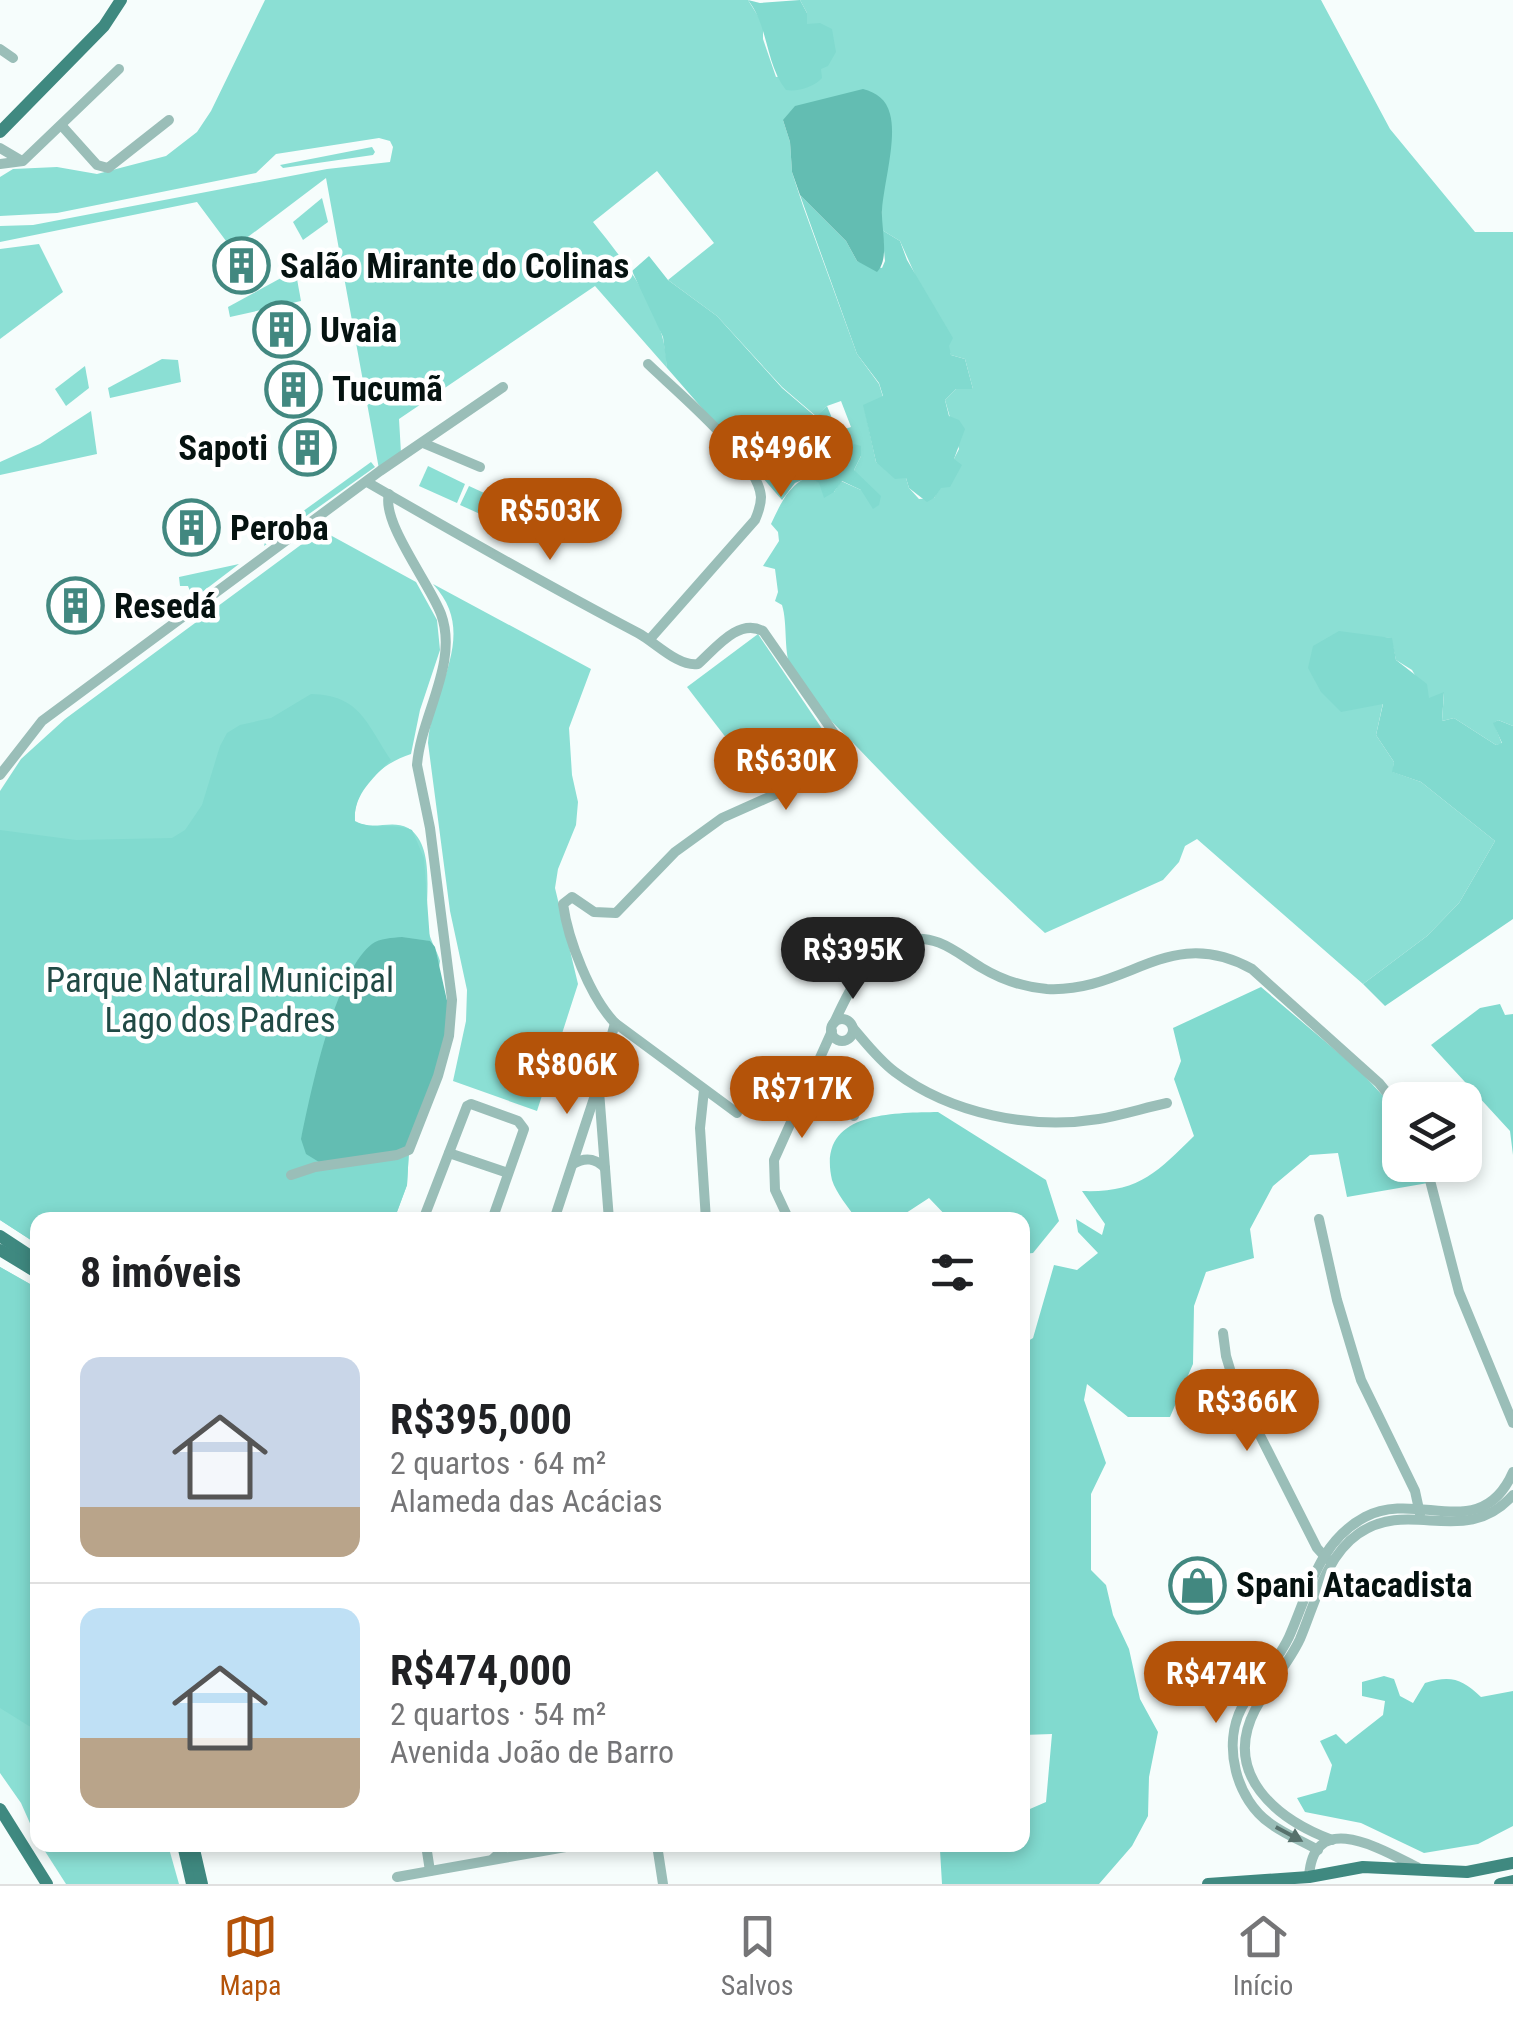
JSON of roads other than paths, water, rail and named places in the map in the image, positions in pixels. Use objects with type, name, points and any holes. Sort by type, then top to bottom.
[{"type":"main road","points":[[0,132],[104,26],[121,0]]},
{"type":"main road","points":[[0,1236],[30,1256]]},
{"type":"main road","points":[[0,1250],[30,1268]]},
{"type":"main road","points":[[0,1809],[48,1884]]},
{"type":"main road","points":[[185,1852],[192,1884]]},
{"type":"main road","points":[[195,1852],[202,1884]]},
{"type":"main road","points":[[1208,1884],[1309,1877],[1363,1867],[1467,1872],[1513,1863]]},
{"type":"main road","points":[[1500,1884],[1513,1881]]},
{"type":"street","points":[[0,49],[13,58]]},
{"type":"street","points":[[0,164],[23,161],[119,69]]},
{"type":"street","points":[[62,126],[97,166],[108,168],[169,120]]},
{"type":"street","points":[[0,148],[23,161]]},
{"type":"street","points":[[648,364],[723,436],[757,483],[761,496],[754,520],[650,639]]},
{"type":"street","points":[[0,775],[42,721],[503,387]]},
{"type":"street","points":[[423,443],[480,467]]},
{"type":"street","points":[[367,482],[568,597],[650,639],[684,662],[694,665],[748,626],[763,631],[838,740],[840,751],[796,786],[722,818],[675,852],[616,912],[594,912],[572,898],[564,900],[563,910],[603,1010],[615,1024],[737,1112]]},
{"type":"street","points":[[291,1175],[409,1150],[438,1076],[448,1036],[452,980],[418,765],[421,733],[447,653],[446,637],[441,614],[389,518],[389,494]]},
{"type":"street","points":[[785,1212],[775,1190],[774,1160],[833,1027],[854,986],[880,951],[909,939],[940,942],[1004,980],[1044,988],[1092,986],[1174,953],[1212,953],[1234,959],[1252,968],[1382,1087]]},
{"type":"street","points":[[814,1072],[827,1052],[852,1036],[854,986]]},
{"type":"street","points":[[833,1027],[844,1020],[893,1070],[940,1098],[978,1112],[1016,1120],[1064,1122],[1098,1119],[1167,1103]]},
{"type":"street","points":[[557,1212],[615,1024]]},
{"type":"street","points":[[833,1027],[834,1037],[868,1048]]},
{"type":"street","points":[[814,1072],[854,1116]]},
{"type":"street","points":[[598,1086],[609,1212]]},
{"type":"street","points":[[704,1090],[700,1128],[705,1212]]},
{"type":"street","points":[[426,1212],[470,1100],[523,1126],[495,1212]]},
{"type":"street","points":[[449,1153],[508,1173]]},
{"type":"street","points":[[573,1164],[590,1160],[606,1169]]},
{"type":"street","points":[[1430,1182],[1459,1292],[1513,1423]]},
{"type":"street","points":[[1319,1219],[1337,1300],[1361,1380],[1415,1490],[1420,1513]]},
{"type":"street","points":[[1224,1334],[1235,1386],[1327,1559],[1294,1651],[1250,1722],[1248,1767],[1257,1789],[1270,1805],[1302,1826],[1332,1840],[1356,1838],[1427,1872]]},
{"type":"street","points":[[1318,1850],[1271,1824],[1247,1800],[1236,1772],[1234,1740],[1240,1711],[1282,1649],[1336,1538],[1383,1510],[1445,1513],[1477,1509],[1501,1492],[1513,1472]]},
{"type":"street","points":[[1405,1512],[1409,1482]]},
{"type":"street","points":[[1420,1513],[1456,1524],[1471,1522],[1498,1510],[1513,1495]]},
{"type":"street","points":[[1309,1877],[1318,1850],[1332,1840]]},
{"type":"street","points":[[427,1852],[430,1871]]},
{"type":"street","points":[[492,1860],[501,1852]]},
{"type":"street","points":[[397,1878],[537,1852]]},
{"type":"street","points":[[658,1852],[663,1884]]},
{"type":"place","name":"Salão Mirante do Colinas","points":[[241,266]]},
{"type":"place","name":"Uvaia","points":[[281,330]]},
{"type":"place","name":"Tucumã","points":[[293,389]]},
{"type":"place","name":"Sapoti","points":[[307,448]]},
{"type":"place","name":"Peroba","points":[[191,528]]},
{"type":"place","name":"Resedá","points":[[75,606]]},
{"type":"place","name":"Spani Atacadista","points":[[1197,1585]]},
{"type":"park label","name":"Parque Natural Municipal Lago dos Padres","points":[[220,1000]]}]
